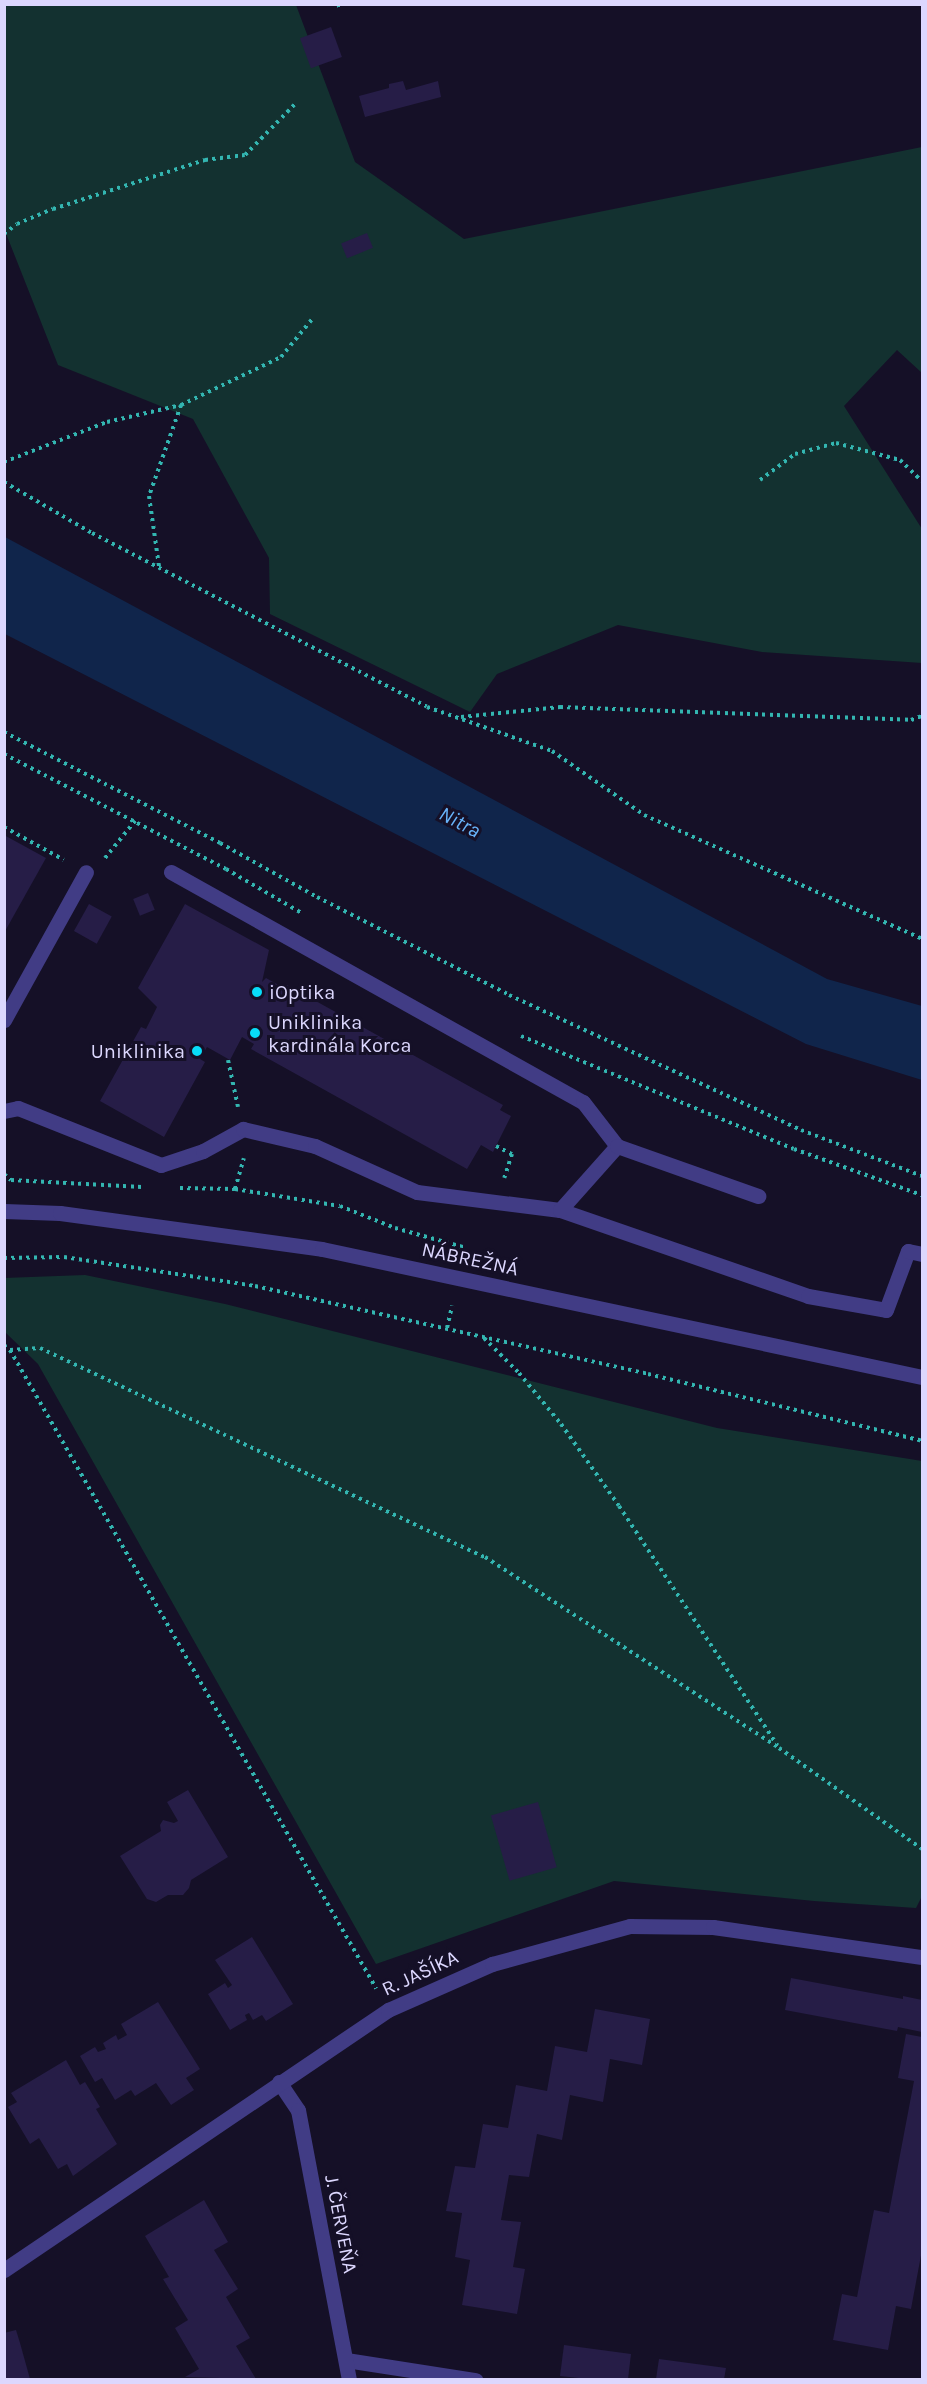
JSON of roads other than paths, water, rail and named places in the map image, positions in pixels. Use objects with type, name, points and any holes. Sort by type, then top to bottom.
[{"type":"street","points":[[4,1020],[86,872]]},
{"type":"street","points":[[171,872],[583,1101],[617,1146],[758,1196]]},
{"type":"street","points":[[4,1111],[18,1108],[162,1165],[203,1151],[243,1129],[315,1146],[417,1192],[560,1210],[808,1296],[886,1310],[915,1252]]},
{"type":"street","points":[[560,1210],[617,1146]]},
{"type":"street","name":"NÁBREŽNÁ","points":[[4,1211],[60,1213],[322,1249],[922,1377]]},
{"type":"street","name":"R. JAŠÍKA","points":[[4,2270],[388,2010],[492,1964],[630,1926],[713,1927],[922,1957]]},
{"type":"street","name":"J. ČERVEŇA","points":[[279,2082],[298,2110],[349,2379]]},
{"type":"street","points":[[346,2360],[475,2379]]},
{"type":"water","name":"Nitra","points":[[5,537],[827,979],[922,1006],[922,1080],[806,1044],[5,634]]},
{"type":"place","name":"iOptika","points":[[257,992]]},
{"type":"place","name":"Uniklinika kardinála Korca","points":[[255,1033]]},
{"type":"place","name":"Uniklinika","points":[[197,1051]]}]
